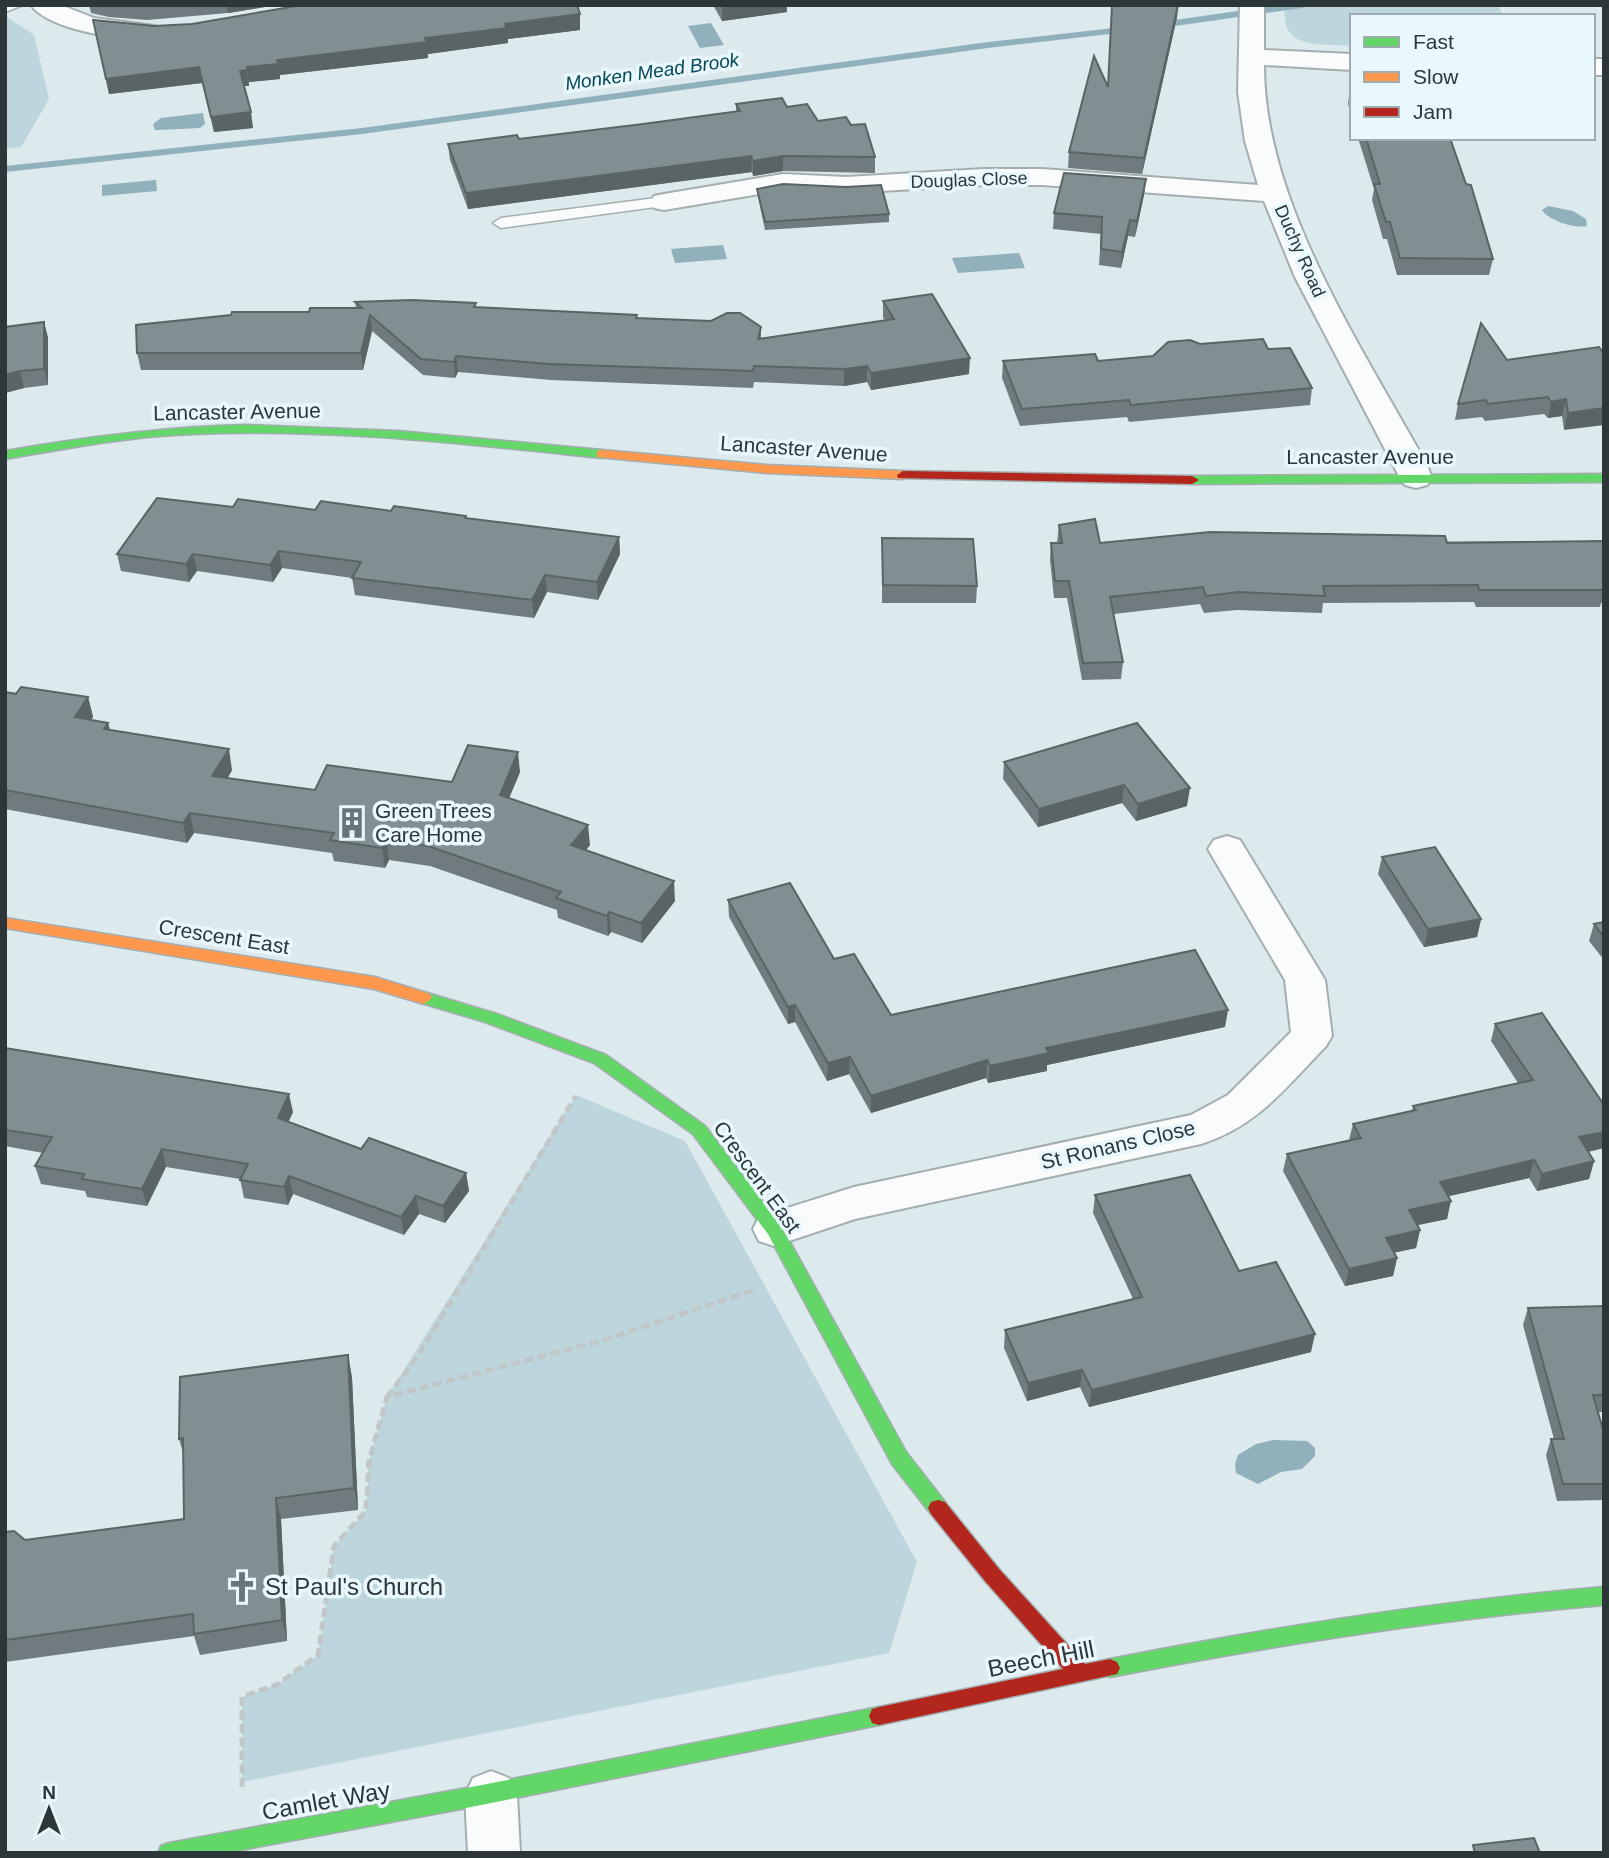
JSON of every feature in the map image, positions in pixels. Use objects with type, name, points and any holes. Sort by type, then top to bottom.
[{"type":"street","points":[[43,5],[70,19],[87,24],[128,30],[167,30]]},
{"type":"street","name":"Duchy Road","points":[[1252,17],[1251,92],[1258,141],[1275,194],[1309,277],[1416,478]]},
{"type":"street","points":[[1250,57],[1350,62]]},
{"type":"street","name":"Douglas Close","points":[[664,202],[783,182],[846,185],[984,177],[1042,177],[1275,194]]},
{"type":"street","name":"Lancaster Avenue","points":[[5,455],[121,435],[246,430],[436,439],[870,475],[992,478],[1604,478]]},
{"type":"street","name":"St Ronans Close","points":[[774,1229],[854,1203],[1201,1128],[1243,1106],[1312,1036],[1305,980],[1227,849]]},
{"type":"street","name":"Crescent East","points":[[5,923],[375,983],[491,1018],[600,1059],[699,1130],[774,1229],[899,1458],[992,1575],[1081,1674]]},
{"type":"street","name":"Beech Hill","points":[[491,1795],[1325,1626],[1529,1600],[1604,1596]]},
{"type":"street","points":[[491,1795],[494,1853]]},
{"type":"street","name":"Camlet Way","points":[[169,1853],[491,1795]]},
{"type":"lane","points":[[5,8],[16,5]]},
{"type":"lane","points":[[501,223],[664,202]]},
{"type":"path","points":[[243,1840],[242,1697],[278,1684],[318,1655],[334,1546],[366,1511],[369,1461],[387,1397],[418,1356],[600,1059]]},
{"type":"path","points":[[387,1397],[604,1340],[798,1276]]},
{"type":"shaded area","points":[[1285,5],[1498,5],[1502,14],[1350,14],[1350,46],[1304,42],[1295,37],[1285,20]]},
{"type":"shaded area","points":[[5,16],[34,35],[49,99],[21,147],[5,149]]},
{"type":"shaded area","points":[[711,23],[724,45],[700,48],[688,26]]},
{"type":"shaded area","points":[[203,113],[205,124],[200,128],[155,130],[153,124],[161,118]]},
{"type":"shaded area","points":[[156,180],[157,191],[102,196],[102,185]]},
{"type":"shaded area","points":[[1548,206],[1573,211],[1586,219],[1587,226],[1569,225],[1555,220],[1542,210]]},
{"type":"shaded area","points":[[723,245],[727,259],[675,263],[671,249]]},
{"type":"shaded area","points":[[1019,253],[1025,268],[958,273],[952,258]]},
{"type":"shaded area","points":[[576,1095],[685,1141],[917,1562],[889,1653],[242,1782],[242,1697],[278,1684],[318,1655],[334,1546],[366,1511],[369,1461],[387,1397]]},
{"type":"shaded area","points":[[1273,1440],[1307,1441],[1315,1448],[1315,1456],[1302,1469],[1281,1472],[1258,1484],[1236,1473],[1238,1455],[1256,1444]]},
{"type":"building","points":[[302,5],[577,5],[580,14],[505,24],[507,28],[425,38],[427,42],[277,60],[278,64],[247,67],[247,70],[240,71],[251,112],[211,117],[199,67],[106,79],[93,20],[154,26],[192,24]]},
{"type":"building","points":[[1112,5],[1178,5],[1144,158],[1069,152],[1094,56],[1108,87]]},
{"type":"building","points":[[782,98],[787,107],[807,104],[818,121],[846,117],[851,125],[865,124],[875,157],[783,156],[753,161],[751,156],[466,193],[448,144],[517,135],[519,139],[740,111],[736,104]]},
{"type":"building","points":[[1367,140],[1451,140],[1466,184],[1471,185],[1493,259],[1400,258],[1390,222],[1386,222],[1374,184],[1380,184]]},
{"type":"building","points":[[1064,173],[1146,179],[1137,221],[1130,220],[1122,252],[1101,249],[1102,217],[1054,213]]},
{"type":"building","points":[[783,184],[846,187],[881,185],[889,214],[765,222],[757,189]]},
{"type":"building","points":[[932,294],[970,358],[871,373],[867,366],[844,369],[754,366],[753,371],[549,364],[456,356],[454,362],[421,359],[370,315],[361,353],[137,353],[136,325],[231,315],[232,312],[309,312],[310,308],[362,308],[355,302],[412,300],[476,303],[474,307],[711,321],[727,313],[740,313],[761,327],[758,339],[894,319],[883,301]]},
{"type":"building","points":[[44,322],[44,369],[5,375],[5,327]]},
{"type":"building","points":[[1481,323],[1507,360],[1599,347],[1604,354],[1604,408],[1568,413],[1566,399],[1551,402],[1548,397],[1488,404],[1486,400],[1458,404]]},
{"type":"building","points":[[1263,339],[1268,349],[1290,348],[1312,388],[1131,405],[1129,400],[1022,409],[1003,361],[1095,354],[1098,361],[1153,356],[1168,342],[1190,340],[1200,344]]},
{"type":"building","points":[[157,498],[233,507],[238,499],[315,510],[321,501],[391,511],[394,506],[466,516],[465,518],[619,537],[597,582],[545,575],[532,600],[352,578],[361,562],[279,551],[270,565],[193,554],[186,564],[117,554]]},
{"type":"building","points":[[1095,519],[1100,543],[1210,532],[1445,536],[1447,543],[1604,541],[1604,590],[1479,590],[1478,585],[1323,586],[1325,596],[1239,592],[1206,596],[1203,587],[1110,597],[1123,662],[1083,663],[1069,581],[1055,581],[1051,543],[1062,543],[1059,525]]},
{"type":"building","points":[[882,538],[973,539],[977,586],[883,585]]},
{"type":"building","points":[[21,687],[88,697],[75,717],[108,723],[104,729],[229,749],[212,776],[315,790],[327,765],[452,782],[468,745],[518,752],[500,795],[588,825],[571,845],[674,881],[641,923],[609,912],[607,916],[556,898],[561,892],[428,846],[387,840],[382,848],[330,840],[334,833],[190,813],[183,823],[5,790],[5,692],[16,694]]},
{"type":"building","points":[[1137,723],[1190,788],[1138,804],[1124,785],[1039,809],[1004,762]]},
{"type":"building","points":[[1435,847],[1481,919],[1428,929],[1382,857]]},
{"type":"building","points":[[790,883],[834,959],[854,954],[891,1015],[1195,950],[1228,1010],[1046,1048],[1049,1053],[990,1066],[987,1060],[871,1096],[850,1057],[828,1063],[795,1005],[788,1007],[728,900]]},
{"type":"building","points":[[1604,922],[1604,937],[1594,924]]},
{"type":"building","points":[[1542,1013],[1604,1105],[1604,1132],[1579,1137],[1594,1161],[1542,1174],[1534,1160],[1440,1182],[1451,1201],[1409,1210],[1420,1230],[1386,1238],[1397,1258],[1349,1269],[1287,1154],[1361,1138],[1353,1124],[1416,1110],[1413,1106],[1533,1080],[1495,1024]]},
{"type":"building","points":[[5,1048],[289,1094],[278,1118],[361,1149],[369,1138],[466,1173],[443,1206],[416,1196],[401,1217],[289,1176],[284,1187],[240,1180],[248,1164],[162,1149],[142,1189],[82,1179],[84,1174],[35,1166],[52,1137],[5,1130]]},
{"type":"building","points":[[1190,1175],[1239,1271],[1276,1262],[1315,1334],[1092,1390],[1082,1370],[1028,1383],[1005,1330],[1142,1297],[1095,1195]]},
{"type":"building","points":[[1604,1306],[1604,1395],[1593,1395],[1604,1433],[1604,1484],[1563,1484],[1551,1439],[1564,1439],[1528,1308]]},
{"type":"building","points":[[348,1355],[354,1488],[276,1498],[282,1620],[194,1634],[193,1614],[5,1640],[5,1532],[14,1531],[25,1540],[184,1519],[183,1438],[179,1439],[180,1377]]},
{"type":"building","points":[[1534,1838],[1540,1853],[1475,1853],[1473,1845]]},
{"type":"waterway","name":"Monken Mead Brook","points":[[1154,26],[1302,5]]},
{"type":"waterway","name":"Monken Mead Brook","points":[[5,169],[362,131],[988,45],[1132,29]]},
{"type":"traffic: fast","points":[[5,455],[146,434],[245,429],[398,435],[602,454]]},
{"type":"traffic: fast","points":[[1192,480],[1604,478]]},
{"type":"traffic: fast","points":[[424,998],[491,1018],[600,1059],[699,1130],[774,1229],[899,1458],[938,1508]]},
{"type":"traffic: fast","points":[[1110,1668],[1356,1624],[1604,1596]]},
{"type":"traffic: fast","points":[[169,1853],[461,1799],[879,1716]]},
{"type":"traffic: slow","points":[[602,454],[767,469],[903,475]]},
{"type":"traffic: slow","points":[[5,923],[375,983],[424,998]]},
{"type":"traffic: jam","points":[[903,475],[1192,480]]},
{"type":"traffic: jam","points":[[938,1508],[992,1575],[1081,1674]]},
{"type":"traffic: jam","points":[[879,1716],[1110,1668]]},
{"type":"place","name":"Green Trees Care Home","points":[[352,823]]},
{"type":"place","name":"St Paul's Church","points":[[242,1587]]}]
